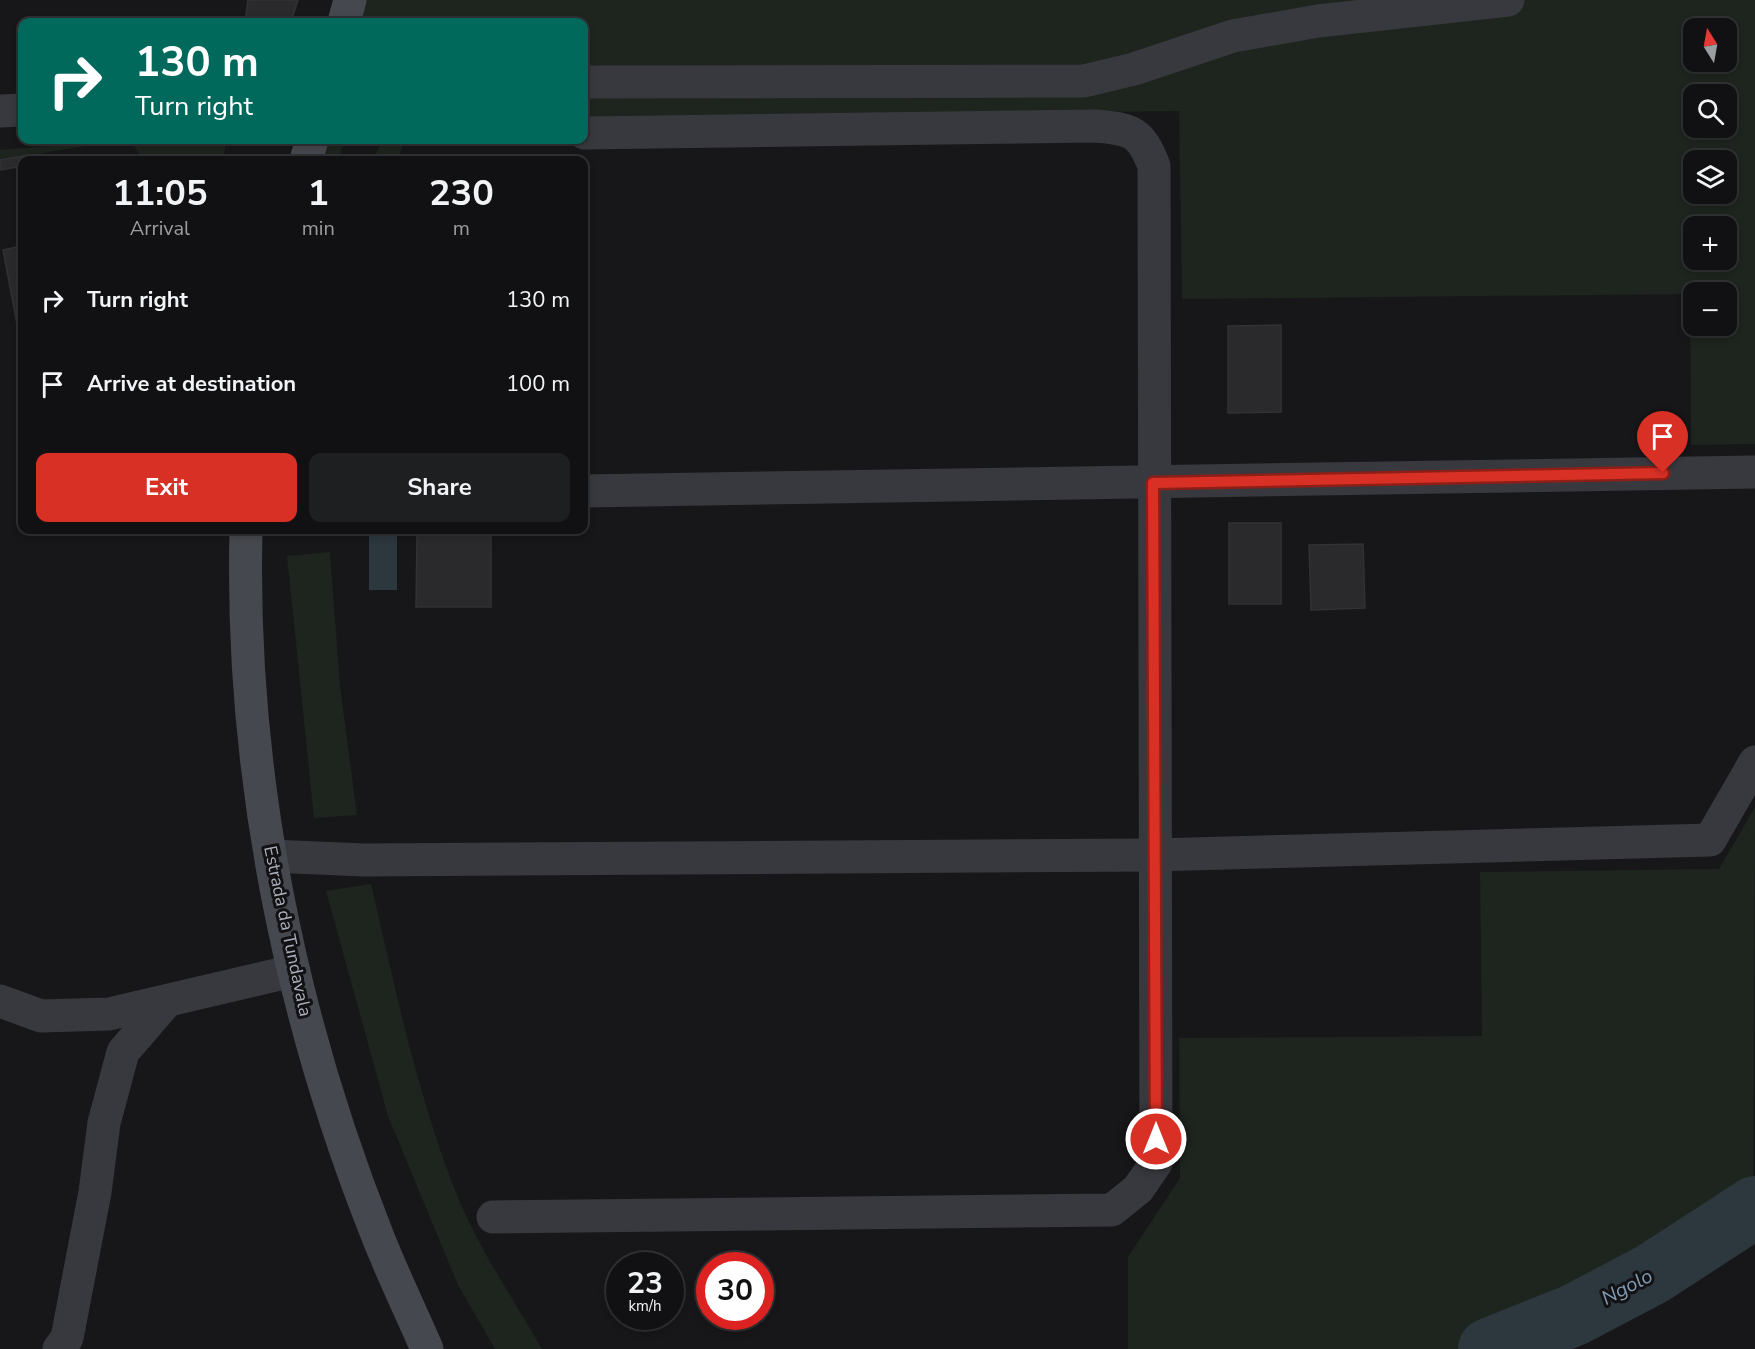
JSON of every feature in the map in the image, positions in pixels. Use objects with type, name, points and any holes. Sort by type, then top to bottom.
[{"type":"main road","points":[[345,18],[350,0]]},
{"type":"main road","name":"Estrada da Tundavala","points":[[246,534],[245,577],[249,669],[257,771],[293,971],[335,1117],[378,1237],[427,1349]]},
{"type":"street","points":[[588,81],[1084,81],[1134,69],[1233,36],[1318,21],[1508,0]]},
{"type":"street","points":[[0,111],[18,110]]},
{"type":"street","points":[[493,1218],[1112,1210],[1138,1189],[1156,1163],[1154,166],[1146,143],[1123,129],[1096,126],[588,133]]},
{"type":"street","points":[[588,491],[1755,472]]},
{"type":"street","points":[[271,856],[364,860],[1154,855],[1710,840],[1755,762]]},
{"type":"street","points":[[0,1001],[41,1016],[109,1014],[293,971]]},
{"type":"street","points":[[59,1349],[67,1338],[95,1192],[104,1123],[123,1052],[167,1001]]},
{"type":"shaded area","points":[[365,0],[1755,0],[1755,444],[1691,445],[1690,336],[1737,336],[1737,282],[1683,282],[1683,294],[1182,299],[1179,111],[588,117],[588,18],[359,18]]},
{"type":"shaded area","points":[[73,144],[98,144],[0,160],[0,150]]},
{"type":"shaded area","points":[[133,144],[223,144],[225,146],[224,156],[141,156]]},
{"type":"shaded area","points":[[328,144],[343,144],[340,156],[325,156]]},
{"type":"shaded area","points":[[381,144],[403,144],[399,156],[374,156]]},
{"type":"shaded area","points":[[369,535],[397,535],[397,590],[369,590]]},
{"type":"shaded area","points":[[330,552],[340,686],[357,815],[314,818],[287,556]]},
{"type":"shaded area","points":[[1755,807],[1753,1235],[1669,1287],[1543,1349],[1128,1349],[1128,1257],[1180,1178],[1179,1038],[1482,1036],[1480,872],[1719,869]]},
{"type":"shaded area","points":[[371,884],[398,1000],[441,1152],[464,1211],[484,1251],[542,1349],[495,1349],[458,1285],[388,1116],[326,891]]},
{"type":"building","points":[[248,0],[298,0],[292,18],[246,18]]},
{"type":"building","points":[[18,157],[18,167],[0,170],[0,160]]},
{"type":"building","points":[[18,247],[18,329],[3,250]]},
{"type":"building","points":[[1281,325],[1281,412],[1228,413],[1228,326]]},
{"type":"building","points":[[1229,523],[1281,523],[1281,604],[1229,604]]},
{"type":"building","points":[[417,534],[491,534],[491,607],[416,607]]},
{"type":"building","points":[[1363,544],[1365,608],[1311,610],[1309,545]]},
{"type":"waterway","name":"Ngolo","points":[[1489,1349],[1574,1315],[1652,1274],[1755,1207]]},
{"type":"route","points":[[1156,1139],[1153,483],[1663,473]]}]
